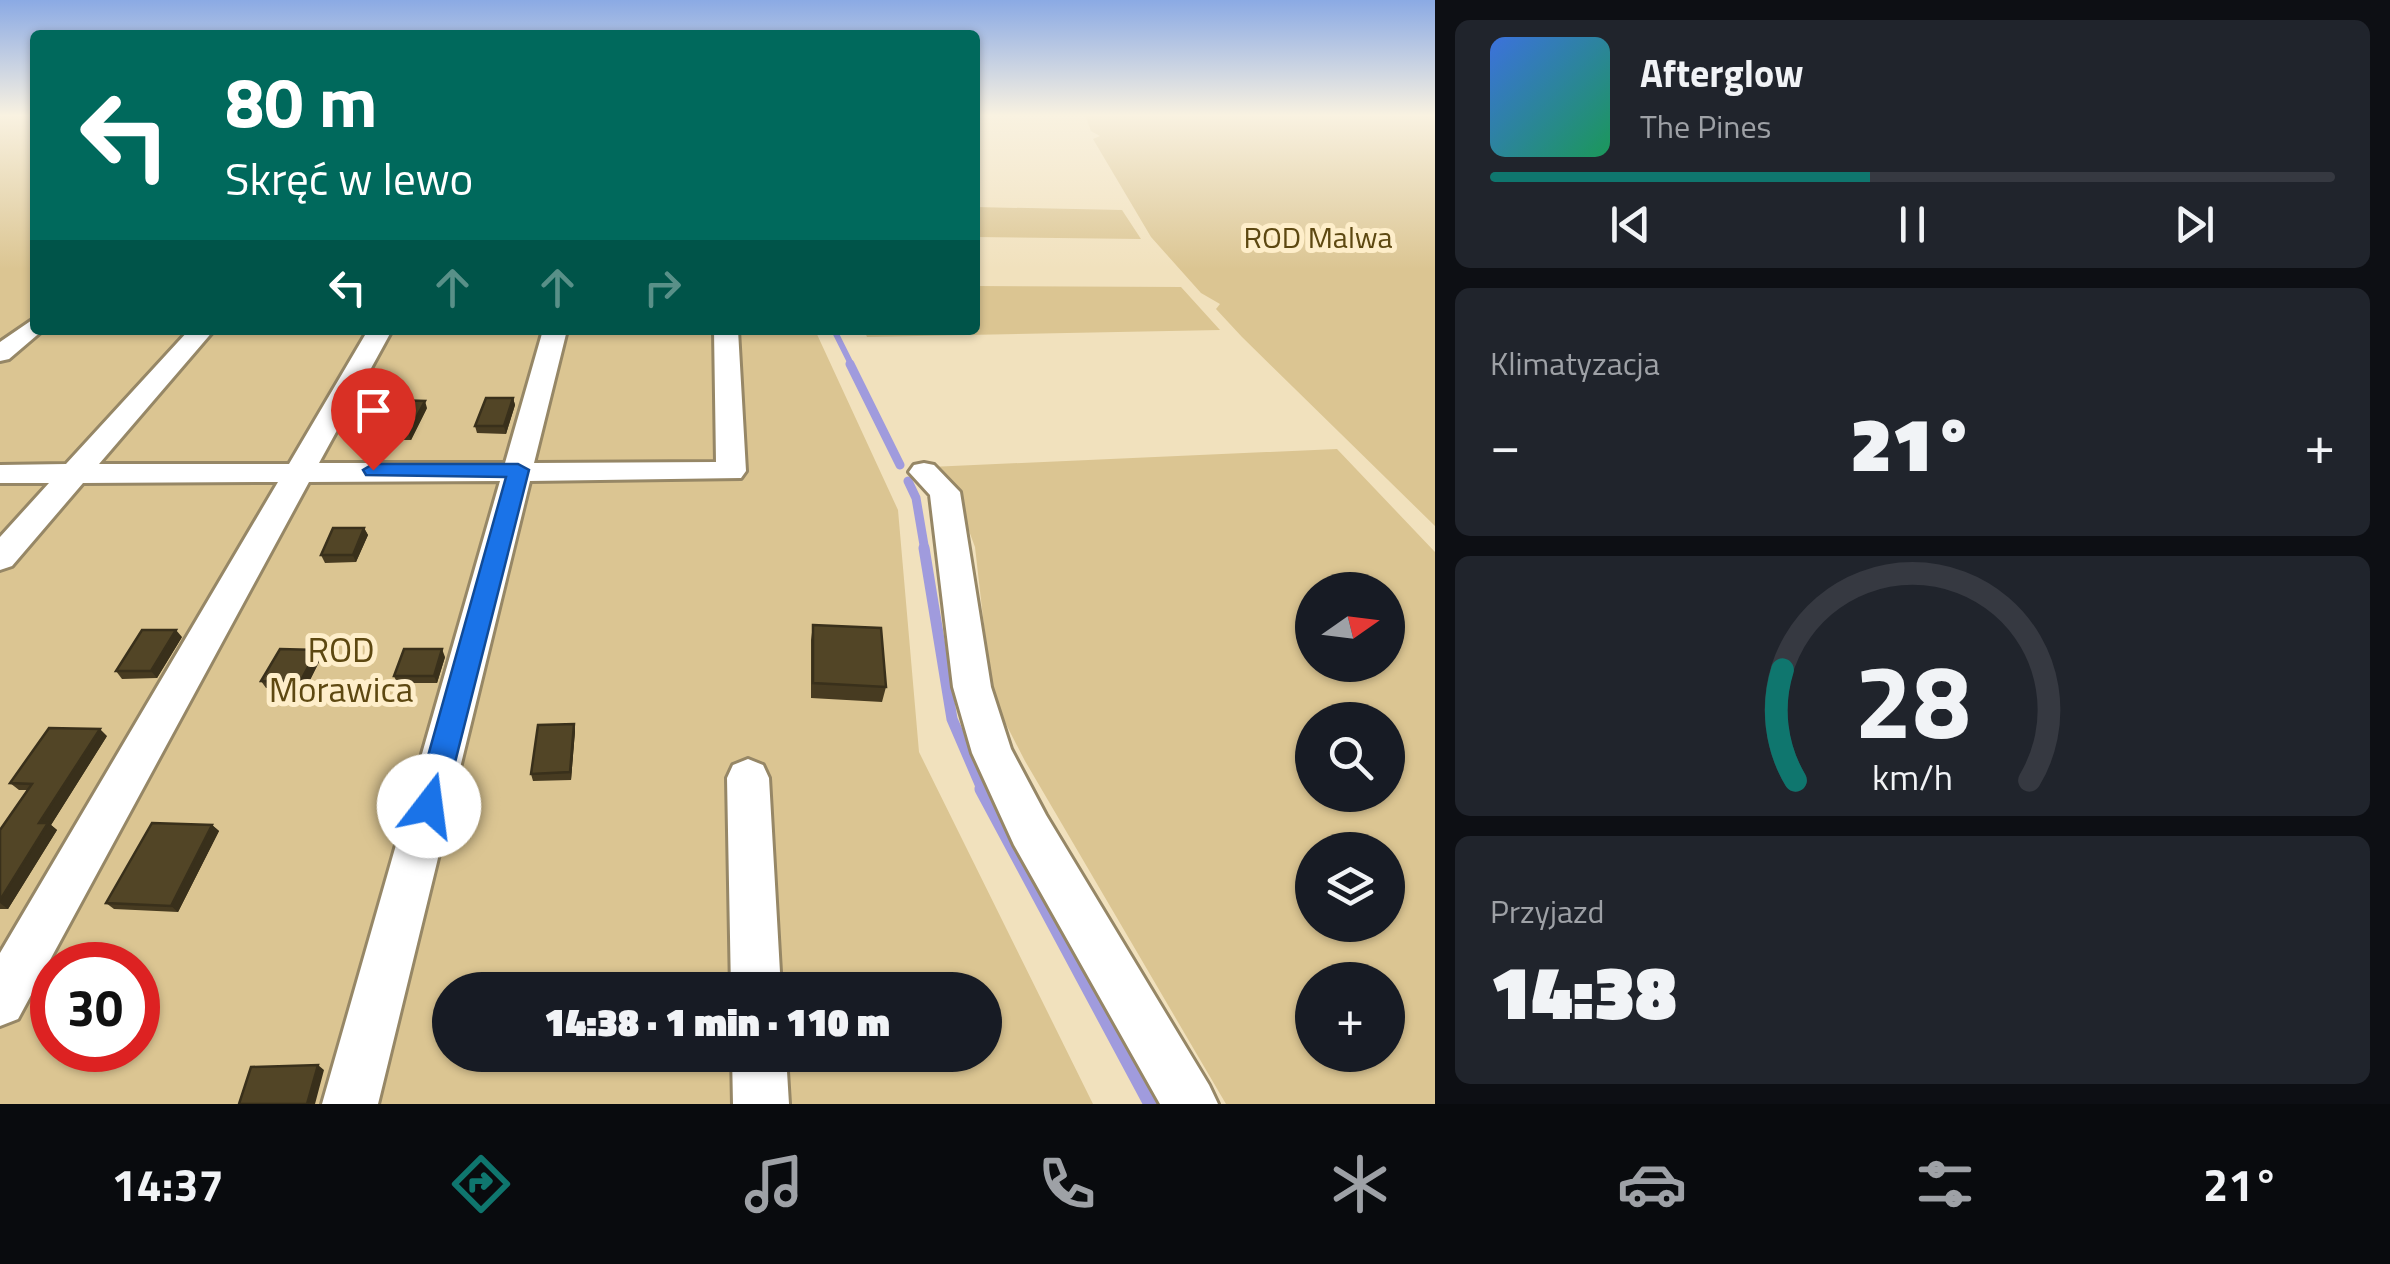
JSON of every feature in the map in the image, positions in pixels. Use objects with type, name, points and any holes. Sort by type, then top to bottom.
[{"type":"street","points":[[0,354],[30,329]]},
{"type":"street","points":[[0,558],[198,335]]},
{"type":"street","points":[[0,1001],[377,335]]},
{"type":"street","points":[[350,1104],[554,335]]},
{"type":"street","points":[[0,474],[730,471],[726,335]]},
{"type":"street","points":[[924,472],[946,492],[972,688],[992,753],[1030,830],[1190,1104]]},
{"type":"street","points":[[748,778],[755,972]]},
{"type":"street","points":[[760,1072],[761,1104]]},
{"type":"green space","name":"ROD Morawica","points":[[0,167],[30,167],[30,335],[817,335],[898,510],[919,752],[1093,1104],[0,1104]]},
{"type":"green space","name":"ROD Malwa","points":[[1109,167],[1435,167],[1435,526],[1242,337],[1216,309],[1220,304],[1201,293],[1151,237]]},
{"type":"green space","points":[[980,207],[1122,210],[1141,239],[980,237]]},
{"type":"green space","points":[[980,286],[1181,287],[1220,330],[980,335]]},
{"type":"green space","points":[[866,335],[968,335],[867,337]]},
{"type":"green space","points":[[1337,449],[1435,552],[1435,1104],[1226,1104],[1025,761],[992,697],[975,547],[953,488],[930,467]]},
{"type":"building","points":[[486,398],[513,398],[504,426],[475,426]]},
{"type":"building","points":[[392,400],[425,401],[408,433],[374,432]]},
{"type":"building","points":[[333,528],[364,528],[353,555],[321,555]]},
{"type":"building","points":[[813,625],[881,628],[886,687],[813,683]]},
{"type":"building","points":[[142,630],[176,630],[151,671],[116,671]]},
{"type":"building","points":[[280,649],[317,650],[300,682],[261,681]]},
{"type":"building","points":[[404,649],[442,649],[434,676],[394,676]]},
{"type":"building","points":[[574,724],[570,772],[531,774],[538,725]]},
{"type":"building","points":[[49,728],[100,729],[39,823],[48,823],[0,900],[0,830],[32,784],[10,783]]},
{"type":"building","points":[[152,823],[212,825],[171,906],[106,903]]},
{"type":"building","points":[[318,1065],[307,1104],[239,1104],[251,1067]]},
{"type":"waterway","points":[[836,335],[852,366]]},
{"type":"waterway","points":[[850,364],[900,465]]},
{"type":"waterway","points":[[908,481],[916,498],[925,551]]},
{"type":"waterway","points":[[924,548],[952,719],[983,790]]},
{"type":"waterway","points":[[983,790],[1151,1104]]},
{"type":"route","points":[[373,470],[518,470],[429,806]]}]
